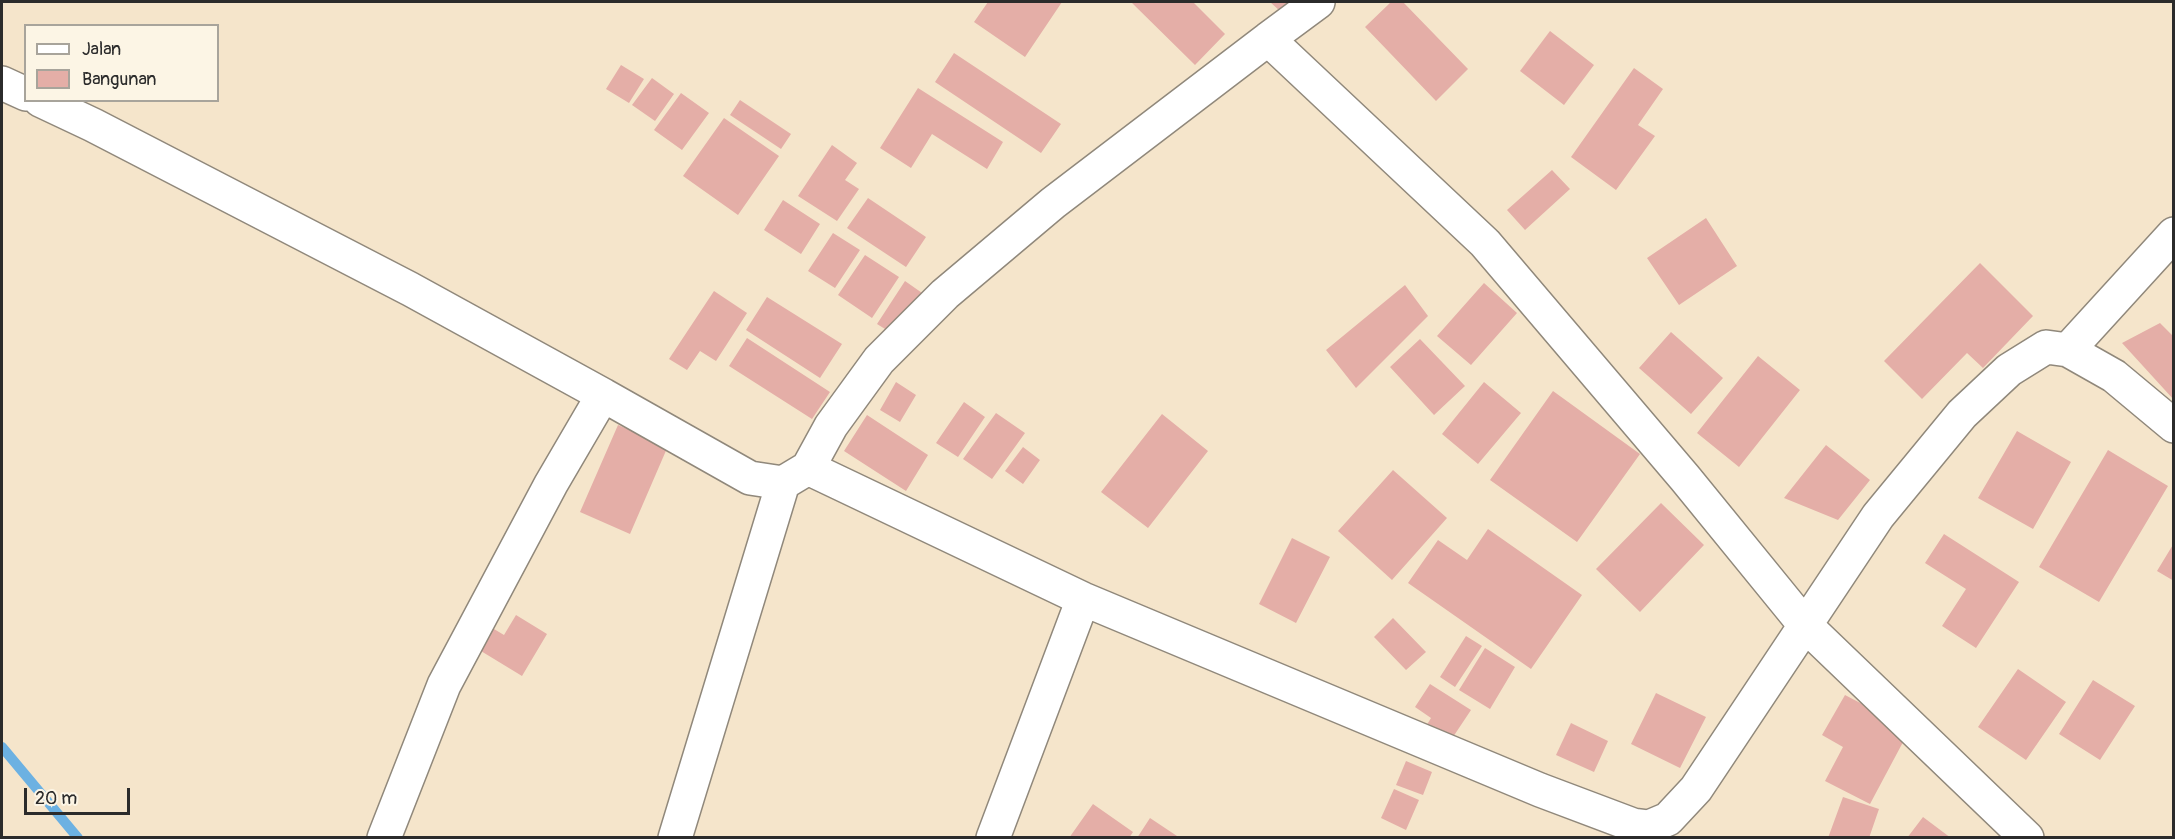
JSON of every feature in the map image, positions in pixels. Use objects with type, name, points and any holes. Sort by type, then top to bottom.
[{"type":"street","points":[[675,837],[795,475],[879,360],[945,294],[1053,203],[1318,2]]},
{"type":"street","points":[[1268,39],[1485,243],[1670,460],[1804,624],[2027,837]]},
{"type":"street","points":[[2,83],[24,93]]},
{"type":"street","points":[[43,102],[93,125],[389,278],[750,478],[795,475],[1540,790],[1633,825],[1645,834],[1668,819],[1696,789],[1878,516],[1962,414],[2009,370],[2046,347],[2068,350],[2114,376],[2174,426]]},
{"type":"street","points":[[2068,350],[2174,234]]},
{"type":"street","points":[[384,837],[444,685],[551,484],[603,395]]},
{"type":"street","points":[[993,837],[1083,598]]},
{"type":"building","points":[[988,2],[1062,2],[1025,57],[974,22]]},
{"type":"building","points":[[1131,2],[1193,2],[1225,34],[1195,65]]},
{"type":"building","points":[[1270,2],[1289,2],[1280,11]]},
{"type":"building","points":[[1391,2],[1403,2],[1468,69],[1436,101],[1365,27]]},
{"type":"building","points":[[1550,31],[1594,65],[1564,105],[1520,71]]},
{"type":"building","points":[[954,53],[1061,124],[1041,153],[935,82]]},
{"type":"building","points":[[621,65],[644,79],[629,103],[606,89]]},
{"type":"building","points":[[1634,68],[1663,89],[1638,125],[1655,136],[1616,190],[1571,157]]},
{"type":"building","points":[[652,78],[674,94],[655,121],[632,105]]},
{"type":"building","points":[[918,88],[1003,142],[987,169],[932,134],[911,168],[880,148]]},
{"type":"building","points":[[681,93],[709,113],[682,150],[654,130]]},
{"type":"building","points":[[740,100],[791,134],[781,149],[730,115]]},
{"type":"building","points":[[724,118],[779,156],[738,215],[683,176]]},
{"type":"building","points":[[832,145],[857,163],[845,180],[859,189],[837,221],[798,196]]},
{"type":"building","points":[[1552,170],[1570,189],[1525,230],[1507,210]]},
{"type":"building","points":[[868,198],[926,237],[906,267],[847,228]]},
{"type":"building","points":[[783,200],[820,224],[801,254],[764,230]]},
{"type":"building","points":[[1706,218],[1737,266],[1679,305],[1647,258]]},
{"type":"building","points":[[833,233],[860,250],[835,288],[808,271]]},
{"type":"building","points":[[865,255],[899,277],[872,318],[838,295]]},
{"type":"building","points":[[1980,263],[2033,316],[1983,368],[1967,353],[1922,399],[1884,361]]},
{"type":"building","points":[[905,281],[925,295],[898,337],[877,324]]},
{"type":"building","points":[[1484,283],[1517,313],[1471,365],[1437,336]]},
{"type":"building","points":[[1405,285],[1428,316],[1356,388],[1326,350]]},
{"type":"building","points":[[714,291],[747,313],[716,361],[700,351],[687,370],[669,359]]},
{"type":"building","points":[[767,297],[842,344],[820,378],[746,330]]},
{"type":"building","points":[[2160,323],[2174,337],[2174,400],[2122,343]]},
{"type":"building","points":[[1671,332],[1723,378],[1691,414],[1639,368]]},
{"type":"building","points":[[747,338],[830,392],[812,419],[729,366]]},
{"type":"building","points":[[1420,339],[1465,386],[1434,415],[1390,367]]},
{"type":"building","points":[[1758,356],[1800,390],[1739,467],[1697,433]]},
{"type":"building","points":[[896,382],[916,395],[900,422],[880,410]]},
{"type":"building","points":[[1484,382],[1521,413],[1478,464],[1442,434]]},
{"type":"building","points":[[1553,391],[1640,454],[1577,542],[1490,480]]},
{"type":"building","points":[[964,402],[985,417],[958,457],[936,443]]},
{"type":"building","points":[[996,413],[1025,433],[992,479],[963,459]]},
{"type":"building","points":[[1162,414],[1208,451],[1148,528],[1101,492]]},
{"type":"building","points":[[867,415],[928,455],[906,491],[844,451]]},
{"type":"building","points":[[618,425],[668,446],[630,534],[580,512]]},
{"type":"building","points":[[2017,431],[2071,462],[2033,529],[1978,498]]},
{"type":"building","points":[[1826,445],[1870,480],[1838,520],[1784,498]]},
{"type":"building","points":[[1023,447],[1040,460],[1023,484],[1005,471]]},
{"type":"building","points":[[2108,450],[2168,486],[2099,602],[2039,567]]},
{"type":"building","points":[[1393,470],[1447,518],[1392,580],[1338,531]]},
{"type":"building","points":[[1661,503],[1704,545],[1640,612],[1596,569]]},
{"type":"building","points":[[1488,529],[1582,595],[1531,669],[1408,583],[1438,540],[1467,560]]},
{"type":"building","points":[[1944,534],[2019,582],[1976,648],[1942,626],[1966,589],[1925,563]]},
{"type":"building","points":[[1292,538],[1330,557],[1296,623],[1259,604]]},
{"type":"building","points":[[2174,543],[2174,581],[2157,571]]},
{"type":"building","points":[[516,615],[547,634],[522,676],[476,648],[489,626],[504,635]]},
{"type":"building","points":[[1393,618],[1426,652],[1406,670],[1374,637]]},
{"type":"building","points":[[1466,636],[1482,646],[1455,687],[1440,677]]},
{"type":"building","points":[[1485,648],[1515,667],[1490,709],[1459,690]]},
{"type":"building","points":[[2018,669],[2066,702],[2026,760],[1978,727]]},
{"type":"building","points":[[2093,680],[2135,706],[2100,760],[2059,734]]},
{"type":"building","points":[[1430,684],[1471,710],[1449,743],[1425,728],[1431,718],[1415,707]]},
{"type":"building","points":[[1656,693],[1706,717],[1680,768],[1631,744]]},
{"type":"building","points":[[1845,695],[1910,729],[1870,804],[1825,781],[1843,747],[1822,735]]},
{"type":"building","points":[[1571,723],[1608,741],[1594,772],[1556,755]]},
{"type":"building","points":[[1406,761],[1432,772],[1423,795],[1396,785]]},
{"type":"building","points":[[1394,789],[1419,800],[1406,830],[1381,818]]},
{"type":"building","points":[[1843,797],[1879,809],[1869,838],[1828,838]]},
{"type":"building","points":[[1093,804],[1133,832],[1129,838],[1069,838]]},
{"type":"building","points":[[1923,817],[1951,838],[1907,838]]},
{"type":"building","points":[[1150,818],[1180,838],[1137,838]]},
{"type":"waterway","points":[[2,747],[78,838]]}]
